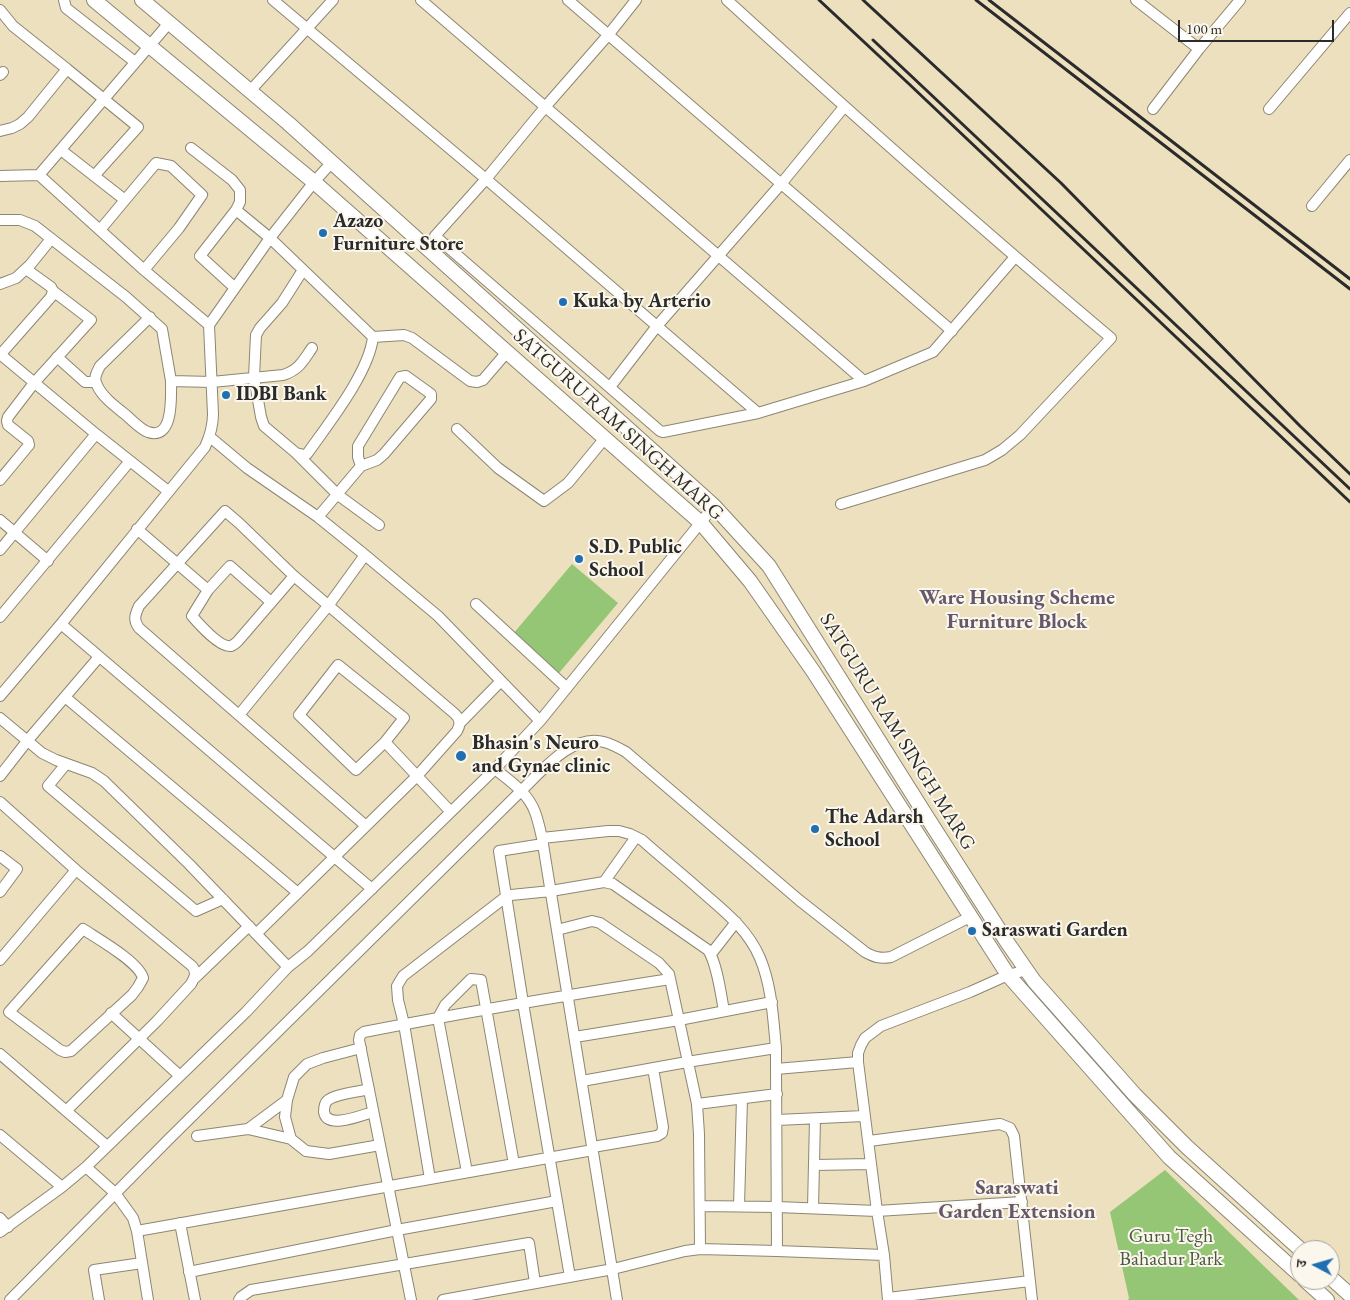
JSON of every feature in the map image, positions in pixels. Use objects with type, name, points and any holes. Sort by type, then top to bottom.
[{"type":"main road","name":"SATGURU RAM SINGH MARG","points":[[94,0],[314,182],[702,523],[750,581],[813,671],[1008,976],[1169,1156],[1290,1266]]},
{"type":"main road","name":"SATGURU RAM SINGH MARG","points":[[142,0],[288,123],[714,506],[768,566],[1001,934],[1034,981],[1135,1095],[1188,1147],[1290,1241]]},
{"type":"main road","points":[[1340,1286],[1350,1295]]},
{"type":"main road","points":[[1316,1290],[1327,1300]]},
{"type":"street","points":[[64,0],[66,8],[135,62]]},
{"type":"street","points":[[272,0],[486,179],[758,413]]},
{"type":"street","points":[[250,91],[333,0]]},
{"type":"street","points":[[422,0],[864,381]]},
{"type":"street","points":[[568,0],[952,331]]},
{"type":"street","points":[[426,247],[486,179],[636,0]]},
{"type":"street","points":[[727,0],[844,107],[1015,257],[1111,338],[1020,436],[1002,450],[985,460],[841,504]]},
{"type":"street","points":[[1136,0],[1199,49]]},
{"type":"street","points":[[1153,109],[1240,0]]},
{"type":"street","points":[[0,10],[13,26],[138,127],[94,176]]},
{"type":"street","points":[[1269,109],[1350,13]]},
{"type":"street","points":[[39,175],[168,22]]},
{"type":"street","points":[[0,131],[20,124],[67,68]]},
{"type":"street","points":[[610,387],[657,326],[782,184],[844,107]]},
{"type":"street","points":[[191,148],[232,180],[240,190],[240,202],[236,210],[200,256],[235,288]]},
{"type":"street","points":[[61,150],[124,200]]},
{"type":"street","points":[[1312,206],[1350,160]]},
{"type":"street","points":[[0,696],[61,624],[205,446],[210,437],[214,414],[210,325],[270,238],[332,162]]},
{"type":"street","points":[[100,230],[156,163],[171,166],[202,195],[179,228],[144,270]]},
{"type":"street","points":[[0,176],[39,175],[144,270],[210,325]]},
{"type":"street","points":[[236,210],[270,238],[373,337],[404,335],[412,338],[470,381],[477,382],[483,380],[507,352]]},
{"type":"street","points":[[0,220],[20,220],[35,226],[126,297],[150,317],[162,329],[171,381],[170,406],[168,421],[161,432],[156,434],[145,430],[124,413],[106,397],[95,382],[100,366],[150,317]]},
{"type":"street","points":[[435,236],[662,432],[758,413],[864,381],[933,352],[1015,257]]},
{"type":"street","points":[[0,284],[16,278],[52,239]]},
{"type":"street","points":[[0,480],[29,445],[28,441],[8,425],[6,421],[34,383],[91,320],[26,269]]},
{"type":"street","points":[[304,270],[282,303],[256,335],[254,377],[262,422],[267,430],[296,453],[338,495],[379,525]]},
{"type":"street","points":[[53,291],[51,297],[0,354],[168,491]]},
{"type":"street","points":[[296,453],[307,454],[342,403],[366,361],[372,347],[373,337]]},
{"type":"street","points":[[171,381],[212,382],[283,375],[292,372],[300,365],[312,348]]},
{"type":"street","points":[[57,357],[85,382],[95,382]]},
{"type":"street","points":[[318,517],[361,466],[377,460],[384,454],[431,399],[431,394],[406,376],[400,377],[358,446],[358,457],[361,466]]},
{"type":"street","points":[[457,428],[498,468],[544,501],[568,483],[605,438]]},
{"type":"street","points":[[0,550],[96,434]]},
{"type":"street","points":[[210,437],[247,468],[318,517],[438,616],[540,721]]},
{"type":"street","points":[[0,617],[130,461]]},
{"type":"street","points":[[0,1218],[4,1230],[86,1167],[246,1012],[288,968],[308,951],[495,769],[540,721],[714,506]]},
{"type":"street","points":[[366,826],[135,623],[139,606],[177,563],[225,511],[239,522],[294,576],[459,718],[460,723]]},
{"type":"street","points":[[0,520],[48,561]]},
{"type":"street","points":[[137,529],[208,590]]},
{"type":"street","points":[[239,716],[328,606],[365,555]]},
{"type":"street","points":[[271,602],[230,566],[208,590],[192,616],[217,640],[228,646],[233,646],[294,576]]},
{"type":"street","points":[[476,604],[567,688]]},
{"type":"street","points":[[61,624],[372,889]]},
{"type":"street","points":[[0,776],[99,656]]},
{"type":"street","points":[[338,665],[404,718],[385,742],[356,770],[299,714],[338,665]]},
{"type":"street","points":[[66,1111],[139,1038],[195,978],[298,892],[417,776],[457,731],[460,723],[501,681]]},
{"type":"street","points":[[65,697],[298,892]]},
{"type":"street","points":[[0,718],[42,753],[92,773],[104,781],[189,864],[288,968]]},
{"type":"street","points":[[385,742],[450,812]]},
{"type":"street","points":[[10,1300],[521,790],[566,750],[577,745],[589,742],[603,742],[626,752],[799,900],[875,958],[891,957],[970,917]]},
{"type":"street","points":[[66,764],[48,786],[196,911],[223,899]]},
{"type":"street","points":[[495,769],[521,790],[534,810],[543,841],[617,1300]]},
{"type":"street","points":[[0,802],[76,870],[192,966],[195,970],[195,978]]},
{"type":"street","points":[[570,1277],[499,851],[608,830],[620,831],[642,840],[736,922],[750,940],[760,958],[772,1002],[776,1048],[777,1251]]},
{"type":"street","points":[[604,882],[636,837]]},
{"type":"street","points":[[0,856],[17,870],[0,892]]},
{"type":"street","points":[[0,960],[76,870]]},
{"type":"street","points":[[430,1178],[397,986],[403,976],[506,897],[604,882],[613,884],[708,950],[711,954],[724,1011]]},
{"type":"street","points":[[557,930],[592,921],[600,923],[666,969],[670,979],[697,1104],[700,1250]]},
{"type":"street","points":[[711,954],[736,922]]},
{"type":"street","points":[[83,929],[124,957],[142,972],[143,978],[138,987],[111,1013],[71,1051],[65,1052],[9,1012],[83,929]]},
{"type":"street","points":[[1027,970],[881,1026],[866,1038],[861,1045],[858,1062],[888,1299],[933,1296],[1030,1281]]},
{"type":"street","points":[[411,1300],[359,1040],[362,1033],[568,994],[670,979]]},
{"type":"street","points":[[468,1172],[438,1018],[445,1005],[472,980],[481,980],[514,1164]]},
{"type":"street","points":[[575,1037],[772,1002]]},
{"type":"street","points":[[111,1013],[180,1076]]},
{"type":"street","points":[[291,1139],[285,1117],[286,1100],[294,1076],[307,1064],[361,1048]]},
{"type":"street","points":[[582,1081],[776,1048]]},
{"type":"street","points":[[0,1054],[107,1146]]},
{"type":"street","points":[[776,1069],[858,1062]]},
{"type":"street","points":[[137,1231],[514,1164],[657,1136],[662,1133],[663,1127],[652,1068]]},
{"type":"street","points":[[369,1089],[328,1100],[325,1104],[325,1117],[336,1122],[374,1112]]},
{"type":"street","points":[[697,1104],[777,1094]]},
{"type":"street","points":[[739,1206],[742,1098]]},
{"type":"street","points":[[248,1129],[286,1100]]},
{"type":"street","points":[[777,1120],[864,1116]]},
{"type":"street","points":[[813,1208],[815,1118]]},
{"type":"street","points":[[869,1141],[1000,1124],[1010,1128],[1014,1136],[1032,1300]]},
{"type":"street","points":[[197,1136],[248,1129],[291,1139],[306,1151],[329,1154],[380,1145]]},
{"type":"street","points":[[0,1136],[62,1187]]},
{"type":"street","points":[[814,1165],[871,1164]]},
{"type":"street","points":[[86,1167],[115,1194],[133,1218],[137,1231],[148,1300]]},
{"type":"street","points":[[189,1272],[397,1230],[557,1201]]},
{"type":"street","points":[[700,1206],[777,1206],[877,1212],[1022,1202]]},
{"type":"street","points":[[180,1223],[195,1300]]},
{"type":"street","points":[[239,1300],[251,1290],[528,1243],[536,1283]]},
{"type":"street","points":[[443,1300],[489,1296],[536,1283],[613,1269],[685,1251],[777,1251],[884,1256]]},
{"type":"street","points":[[99,1300],[94,1270],[142,1263]]},
{"type":"green space","points":[[572,564],[618,603],[559,673],[513,634]]},
{"type":"green space","name":"Guru Tegh Bahadur Park","points":[[1165,1170],[1299,1300],[1128,1300],[1110,1212]]},
{"type":"railway","points":[[819,0],[1350,502]]},
{"type":"railway","points":[[863,0],[1061,183],[1300,426],[1350,474]]},
{"type":"railway","points":[[976,0],[1350,289]]},
{"type":"railway","points":[[989,0],[1350,279]]},
{"type":"railway","points":[[873,40],[1350,489]]},
{"type":"place","name":"Azazo Furniture Store","points":[[323,233]]},
{"type":"place","name":"Kuka by Arterio","points":[[563,302]]},
{"type":"place","name":"IDBI Bank","points":[[226,395]]},
{"type":"place","name":"S.D. Public School","points":[[579,559]]},
{"type":"place","name":"Bhasin's Neuro and Gynae clinic","points":[[461,756]]},
{"type":"place","name":"The Adarsh School","points":[[815,829]]},
{"type":"place","name":"Saraswati Garden","points":[[972,931]]},
{"type":"district","name":"Ware Housing Scheme Furniture Block","points":[[1017,610]]},
{"type":"district","name":"Saraswati Garden Extension","points":[[1017,1200]]}]
